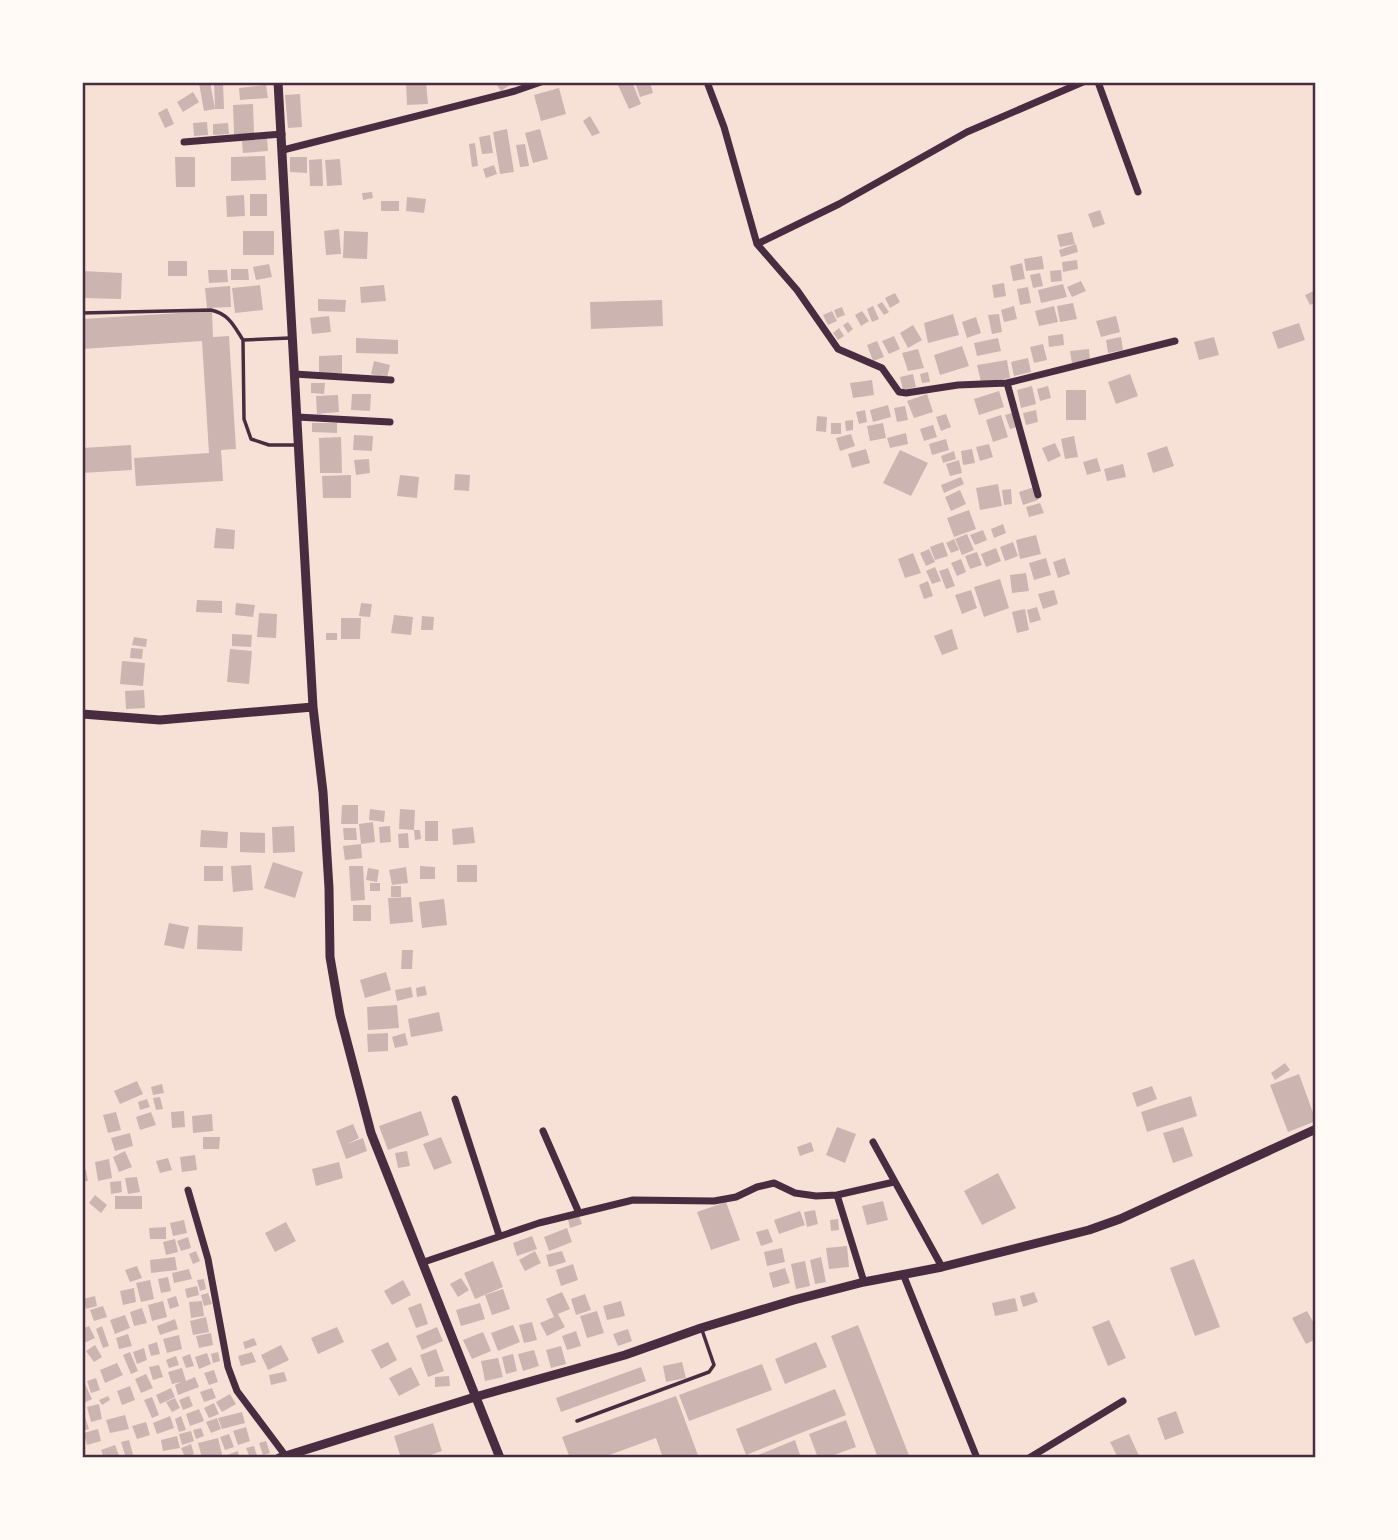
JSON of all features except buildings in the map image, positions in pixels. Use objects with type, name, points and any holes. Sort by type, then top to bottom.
[{"type":"street","points":[[278,82],[313,707],[323,792],[329,888],[330,957],[340,1015],[371,1133],[500,1458]]},
{"type":"street","points":[[283,150],[541,82]]},
{"type":"street","points":[[707,82],[724,127],[757,244],[796,290],[838,349],[882,368],[899,392],[957,385],[1007,383],[1175,341]]},
{"type":"street","points":[[757,244],[839,204],[967,132],[1083,82]]},
{"type":"street","points":[[1098,82],[1138,192]]},
{"type":"street","points":[[184,142],[282,134]]},
{"type":"street","points":[[294,374],[391,380]]},
{"type":"street","points":[[1007,383],[1038,495]]},
{"type":"street","points":[[297,417],[390,422]]},
{"type":"street","points":[[82,715],[160,720],[313,707]]},
{"type":"street","points":[[455,1100],[499,1236]]},
{"type":"street","points":[[188,1191],[208,1259],[228,1367],[237,1391],[282,1457],[704,1333],[794,1300],[1089,1230],[1120,1219],[1316,1129]]},
{"type":"street","points":[[543,1131],[579,1213]]},
{"type":"street","points":[[873,1142],[942,1267]]},
{"type":"street","points":[[424,1262],[499,1236],[633,1200],[714,1201],[736,1197],[757,1187],[775,1183],[795,1193],[837,1195],[894,1182]]},
{"type":"street","points":[[837,1195],[864,1282]]},
{"type":"street","points":[[903,1274],[977,1458]]},
{"type":"street","points":[[1028,1458],[1123,1401]]},
{"type":"lane","points":[[82,313],[216,311],[229,318],[243,340],[244,418],[251,439],[269,445],[299,445]]},
{"type":"lane","points":[[243,340],[293,338]]},
{"type":"lane","points":[[577,1421],[709,1372],[714,1365],[704,1333]]}]
